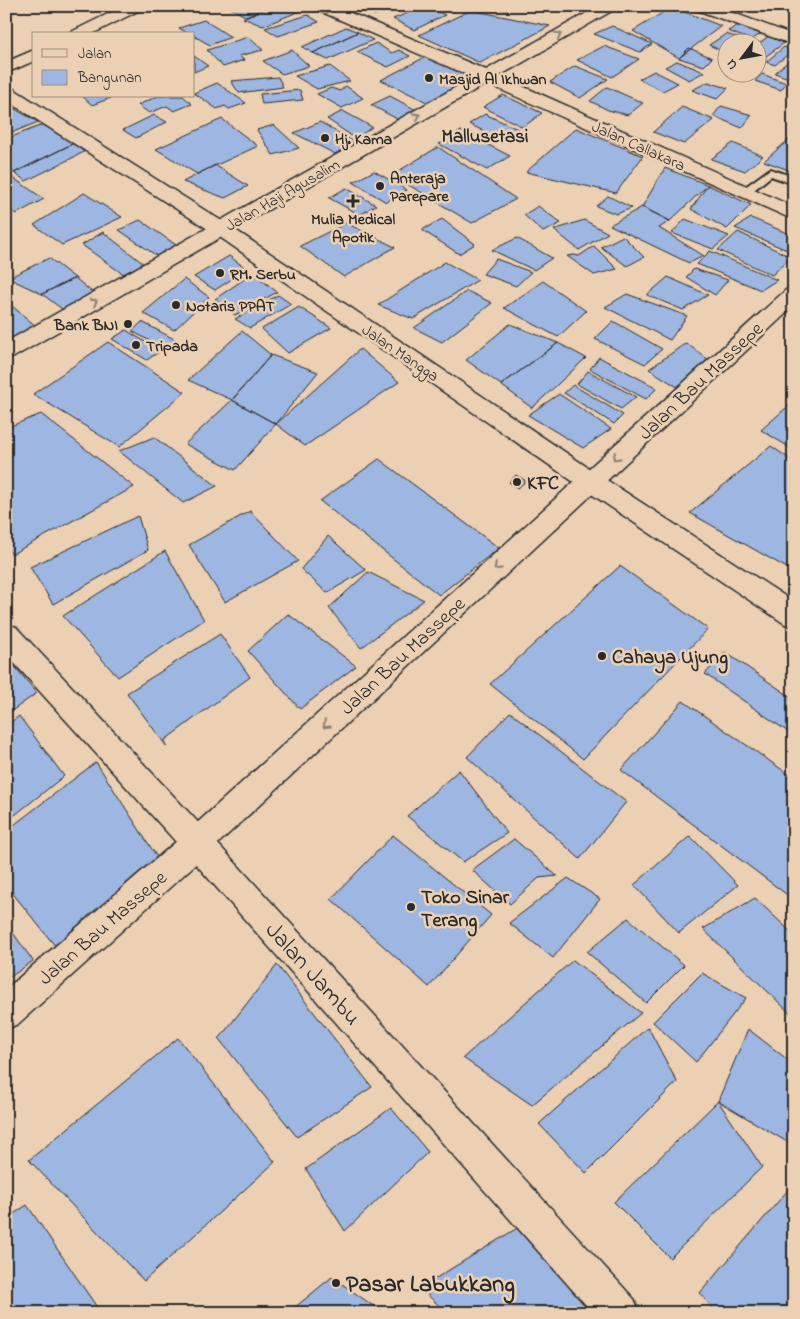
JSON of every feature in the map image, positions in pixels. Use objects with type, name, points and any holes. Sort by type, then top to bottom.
[{"type":"main road","points":[[82,32],[137,6]]},
{"type":"main road","name":"Jalan Callakara","points":[[320,6],[485,76],[794,214]]},
{"type":"main road","name":"Jalan Haji Agusalim","points":[[6,352],[610,6]]},
{"type":"main road","points":[[699,6],[794,40]]},
{"type":"main road","points":[[6,68],[32,56]]},
{"type":"main road","name":"Jalan Mangga","points":[[6,92],[221,229],[590,481],[794,616]]},
{"type":"main road","name":"Jalan Bau Massepe","points":[[6,1012],[197,843],[794,294]]},
{"type":"main road","name":"Jalan Jambu","points":[[6,635],[197,843],[620,1313]]},
{"type":"lane","points":[[745,192],[770,172],[794,181]]},
{"type":"building","points":[[227,6],[273,6],[245,16]]},
{"type":"building","points":[[273,6],[291,6],[300,11],[263,26],[243,18]]},
{"type":"building","points":[[353,6],[395,6],[375,15]]},
{"type":"building","points":[[425,6],[445,15],[414,30],[393,19]]},
{"type":"building","points":[[455,6],[509,6],[507,10]]},
{"type":"building","points":[[770,6],[794,6],[794,14]]},
{"type":"building","points":[[672,7],[721,26],[679,58],[633,31]]},
{"type":"building","points":[[471,10],[550,26],[480,63],[419,35]]},
{"type":"building","points":[[308,15],[319,22],[278,36],[265,28]]},
{"type":"building","points":[[204,20],[231,37],[210,45],[195,37],[195,32],[186,32],[179,28]]},
{"type":"building","points":[[740,24],[764,32],[731,32],[728,31]]},
{"type":"building","points":[[612,26],[652,44],[640,52],[594,34]]},
{"type":"building","points":[[346,27],[358,32],[313,53],[302,47]]},
{"type":"building","points":[[358,32],[373,40],[328,60],[313,53]]},
{"type":"building","points":[[248,37],[263,50],[239,56],[244,60],[223,67],[207,50]]},
{"type":"building","points":[[768,37],[784,43],[768,55]]},
{"type":"building","points":[[718,39],[718,49],[709,45]]},
{"type":"building","points":[[376,43],[392,53],[399,50],[410,56],[388,67],[357,52]]},
{"type":"building","points":[[604,46],[639,59],[612,77],[577,60]]},
{"type":"building","points":[[784,47],[793,50],[775,65],[768,63],[768,60]]},
{"type":"building","points":[[689,48],[712,58],[704,66],[679,58]]},
{"type":"building","points":[[292,50],[309,66],[282,74],[263,61]]},
{"type":"building","name":"Masjid Al Ikhwan","points":[[429,55],[477,76],[429,103],[381,80]]},
{"type":"building","points":[[794,56],[794,80],[775,73]]},
{"type":"building","points":[[195,57],[208,66],[195,72]]},
{"type":"building","points":[[677,61],[704,72],[689,80],[665,67]]},
{"type":"building","points":[[330,66],[350,81],[317,89],[295,76]]},
{"type":"building","points":[[575,66],[608,79],[580,98],[550,82]]},
{"type":"building","points":[[654,71],[678,83],[663,91],[639,79]]},
{"type":"building","points":[[768,76],[786,83],[781,90],[758,82],[768,82]]},
{"type":"building","points":[[278,77],[283,87],[239,93],[231,81]]},
{"type":"building","points":[[708,82],[728,88],[717,99],[692,90]]},
{"type":"building","points":[[217,83],[246,103],[229,109],[225,106],[217,109],[195,93]]},
{"type":"building","points":[[346,86],[363,98],[342,108],[317,94],[331,88],[340,91]]},
{"type":"building","points":[[607,87],[643,103],[628,115],[608,110],[590,101]]},
{"type":"building","points":[[300,90],[303,100],[262,104],[260,94]]},
{"type":"building","points":[[503,95],[542,113],[523,127],[483,107]]},
{"type":"building","points":[[390,96],[416,110],[399,120],[371,105]]},
{"type":"building","points":[[84,98],[111,98],[92,105]]},
{"type":"building","points":[[154,98],[185,98],[192,104],[174,111],[167,106],[149,113],[138,105]]},
{"type":"building","points":[[6,104],[38,122],[6,135]]},
{"type":"building","points":[[721,106],[752,115],[742,128],[713,116]]},
{"type":"building","points":[[682,107],[714,120],[684,144],[653,132]]},
{"type":"building","points":[[343,111],[372,127],[356,139],[327,119]]},
{"type":"building","points":[[485,114],[522,131],[504,141],[469,124]]},
{"type":"building","points":[[154,115],[167,122],[136,138],[123,130]]},
{"type":"building","points":[[222,119],[258,146],[197,174],[156,149]]},
{"type":"building","name":"Hj. Kama","points":[[320,122],[354,142],[335,154],[294,133]]},
{"type":"building","points":[[45,124],[74,143],[14,173],[6,167],[6,139]]},
{"type":"building","points":[[274,125],[299,148],[273,155],[257,130]]},
{"type":"building","points":[[576,128],[643,156],[616,193],[526,172]]},
{"type":"building","points":[[461,131],[510,156],[487,170],[439,144]]},
{"type":"building","points":[[792,137],[794,172],[764,161]]},
{"type":"building","points":[[74,143],[84,152],[26,181],[14,173]]},
{"type":"building","points":[[733,143],[763,156],[745,171],[711,159]]},
{"type":"building","points":[[438,147],[516,199],[472,223],[392,175]]},
{"type":"building","points":[[215,165],[248,186],[225,198],[183,182]]},
{"type":"building","points":[[665,168],[708,185],[670,221],[642,207]]},
{"type":"building","name":"Anteraja Parepare","points":[[374,171],[407,190],[386,202],[353,182]]},
{"type":"building","points":[[6,173],[44,199],[16,214],[6,207]]},
{"type":"building","points":[[708,185],[751,205],[727,229],[691,209]]},
{"type":"building","name":"Mulia Medical Apotik","points":[[346,188],[376,205],[360,215],[329,198]]},
{"type":"building","points":[[84,193],[122,217],[62,245],[34,225]]},
{"type":"building","points":[[608,196],[632,208],[616,214],[596,206]]},
{"type":"building","points":[[538,206],[561,223],[543,232],[524,215]]},
{"type":"building","points":[[642,207],[670,221],[659,228],[704,256],[689,263],[610,225]]},
{"type":"building","points":[[751,218],[794,236],[794,253],[735,228]]},
{"type":"building","points":[[442,219],[475,244],[459,254],[422,230]]},
{"type":"building","points":[[685,219],[729,236],[713,249],[672,233]]},
{"type":"building","points":[[140,220],[179,247],[157,256],[119,230]]},
{"type":"building","points":[[584,220],[608,233],[579,250],[554,230]]},
{"type":"building","points":[[346,223],[395,247],[344,277],[300,246]]},
{"type":"building","points":[[103,232],[144,264],[123,274],[82,245]]},
{"type":"building","points":[[738,232],[791,257],[772,275],[718,250]]},
{"type":"building","points":[[623,236],[644,257],[627,266],[601,247]]},
{"type":"building","points":[[517,238],[552,258],[534,270],[492,250]]},
{"type":"building","points":[[594,246],[617,269],[594,275],[567,256],[579,256]]},
{"type":"building","points":[[710,251],[777,280],[761,290],[697,264]]},
{"type":"building","name":"RM. Serbu","points":[[229,256],[247,269],[215,290],[194,277]]},
{"type":"building","points":[[49,258],[75,278],[42,294],[8,278]]},
{"type":"building","points":[[496,259],[531,272],[516,286],[483,274]]},
{"type":"building","points":[[445,262],[478,280],[413,319],[378,305]]},
{"type":"building","points":[[694,269],[728,280],[715,295],[686,277]]},
{"type":"building","points":[[253,273],[277,292],[235,315],[215,299]]},
{"type":"building","points":[[668,277],[708,295],[683,310],[647,295]]},
{"type":"building","points":[[75,278],[98,297],[66,312],[42,294]]},
{"type":"building","name":"Notaris PPAT","points":[[184,279],[209,297],[174,330],[143,313]]},
{"type":"building","points":[[543,281],[586,311],[558,337],[504,308]]},
{"type":"building","points":[[467,291],[492,303],[442,342],[414,328]]},
{"type":"building","points":[[627,294],[687,316],[670,340],[605,307]]},
{"type":"building","points":[[278,295],[291,304],[250,328],[235,319]]},
{"type":"building","points":[[6,301],[37,327],[6,344]]},
{"type":"building","points":[[299,307],[331,328],[288,353],[262,329]]},
{"type":"building","points":[[613,321],[662,349],[645,364],[595,339]]},
{"type":"building","points":[[142,322],[176,340],[164,349],[132,331]]},
{"type":"building","points":[[510,324],[558,343],[501,385],[466,360]]},
{"type":"building","name":"Tripada","points":[[126,330],[160,351],[147,360],[112,339]]},
{"type":"building","points":[[242,331],[271,355],[232,400],[188,380]]},
{"type":"building","points":[[108,342],[185,392],[119,447],[33,394]]},
{"type":"building","points":[[558,343],[586,358],[532,408],[501,385]]},
{"type":"building","points":[[686,343],[709,360],[679,388],[649,369]]},
{"type":"building","points":[[360,349],[399,382],[305,446],[276,424]]},
{"type":"building","points":[[271,355],[318,372],[276,424],[232,400]]},
{"type":"building","points":[[599,357],[657,388],[646,399],[590,369]]},
{"type":"building","points":[[588,371],[636,397],[621,409],[577,384]]},
{"type":"building","points":[[573,385],[623,415],[614,424],[564,393]]},
{"type":"building","points":[[559,394],[611,429],[583,448],[528,415]]},
{"type":"building","points":[[232,400],[276,424],[235,470],[185,444]]},
{"type":"building","points":[[794,401],[794,450],[761,430]]},
{"type":"building","points":[[41,414],[134,487],[12,554],[6,549],[6,428]]},
{"type":"building","points":[[154,437],[217,486],[183,503],[119,451]]},
{"type":"building","points":[[771,446],[794,462],[794,572],[690,513]]},
{"type":"building","points":[[379,459],[499,548],[439,595],[320,501]]},
{"type":"building","name":"KFC","points":[[516,475],[526,481],[518,488],[509,482]]},
{"type":"building","points":[[250,511],[298,561],[225,602],[189,545]]},
{"type":"building","points":[[138,516],[148,550],[53,604],[30,567]]},
{"type":"building","points":[[328,536],[366,570],[327,593],[301,569]]},
{"type":"building","points":[[165,551],[204,620],[118,677],[63,616]]},
{"type":"building","name":"Cahaya Ujung","points":[[620,566],[708,629],[583,759],[490,684]]},
{"type":"building","points":[[368,572],[424,600],[361,648],[329,608]]},
{"type":"building","points":[[288,614],[356,666],[300,709],[248,651]]},
{"type":"building","points":[[220,634],[250,677],[165,740],[167,747],[127,693]]},
{"type":"building","points":[[725,652],[791,697],[794,696],[794,736],[705,674]]},
{"type":"building","points":[[6,656],[37,693],[6,715]]},
{"type":"building","points":[[683,701],[794,778],[794,900],[621,770]]},
{"type":"building","points":[[510,712],[626,802],[580,859],[467,757]]},
{"type":"building","points":[[19,716],[64,776],[6,822],[6,726]]},
{"type":"building","points":[[96,762],[164,868],[60,952],[6,885],[6,831]]},
{"type":"building","points":[[459,770],[507,833],[463,862],[407,816]]},
{"type":"building","name":"Toko Sinar Terang","points":[[393,835],[491,915],[429,987],[331,899]]},
{"type":"building","points":[[690,836],[738,885],[679,933],[634,885]]},
{"type":"building","points":[[514,839],[557,876],[539,878],[510,904],[472,870]]},
{"type":"building","points":[[568,878],[600,899],[553,958],[509,923]]},
{"type":"building","points":[[755,898],[794,935],[794,1017],[703,929]]},
{"type":"building","points":[[628,918],[684,965],[646,1003],[587,952]]},
{"type":"building","points":[[6,923],[33,961],[6,980]]},
{"type":"building","points":[[573,960],[641,1013],[532,1105],[463,1058]]},
{"type":"building","points":[[277,965],[372,1087],[297,1137],[219,1039]]},
{"type":"building","points":[[702,973],[746,998],[696,1062],[653,1022]]},
{"type":"building","points":[[648,1027],[677,1082],[586,1173],[539,1124]]},
{"type":"building","points":[[748,1029],[792,1063],[794,1146],[718,1101]]},
{"type":"building","points":[[178,1038],[275,1162],[144,1281],[29,1160]]},
{"type":"building","points":[[718,1101],[762,1167],[670,1258],[614,1202]]},
{"type":"building","points":[[391,1108],[428,1152],[345,1231],[306,1169]]},
{"type":"building","points":[[794,1183],[794,1306],[791,1313],[717,1313],[700,1293]]},
{"type":"building","points":[[27,1205],[101,1313],[12,1313],[6,1303],[6,1219]]},
{"type":"building","points":[[519,1227],[591,1313],[447,1313],[420,1288]]},
{"type":"building","points":[[332,1277],[382,1312],[288,1313]]},
{"type":"place","name":"Masjid Al Ikhwan","points":[[429,78]]},
{"type":"place","name":"Hj. Kama","points":[[325,138]]},
{"type":"place","name":"Anteraja Parepare","points":[[380,186]]},
{"type":"place","name":"Mulia Medical Apotik","points":[[353,201]]},
{"type":"place","name":"RM. Serbu","points":[[220,273]]},
{"type":"place","name":"Notaris PPAT","points":[[176,305]]},
{"type":"place","name":"Bank BNI","points":[[128,324]]},
{"type":"place","name":"Tripada","points":[[136,345]]},
{"type":"place","name":"KFC","points":[[517,482]]},
{"type":"place","name":"Cahaya Ujung","points":[[602,656]]},
{"type":"place","name":"Toko Sinar Terang","points":[[411,907]]},
{"type":"place","name":"Pasar Labukkang","points":[[336,1283]]},
{"type":"district","name":"Mallusetasi","points":[[485,135]]}]
